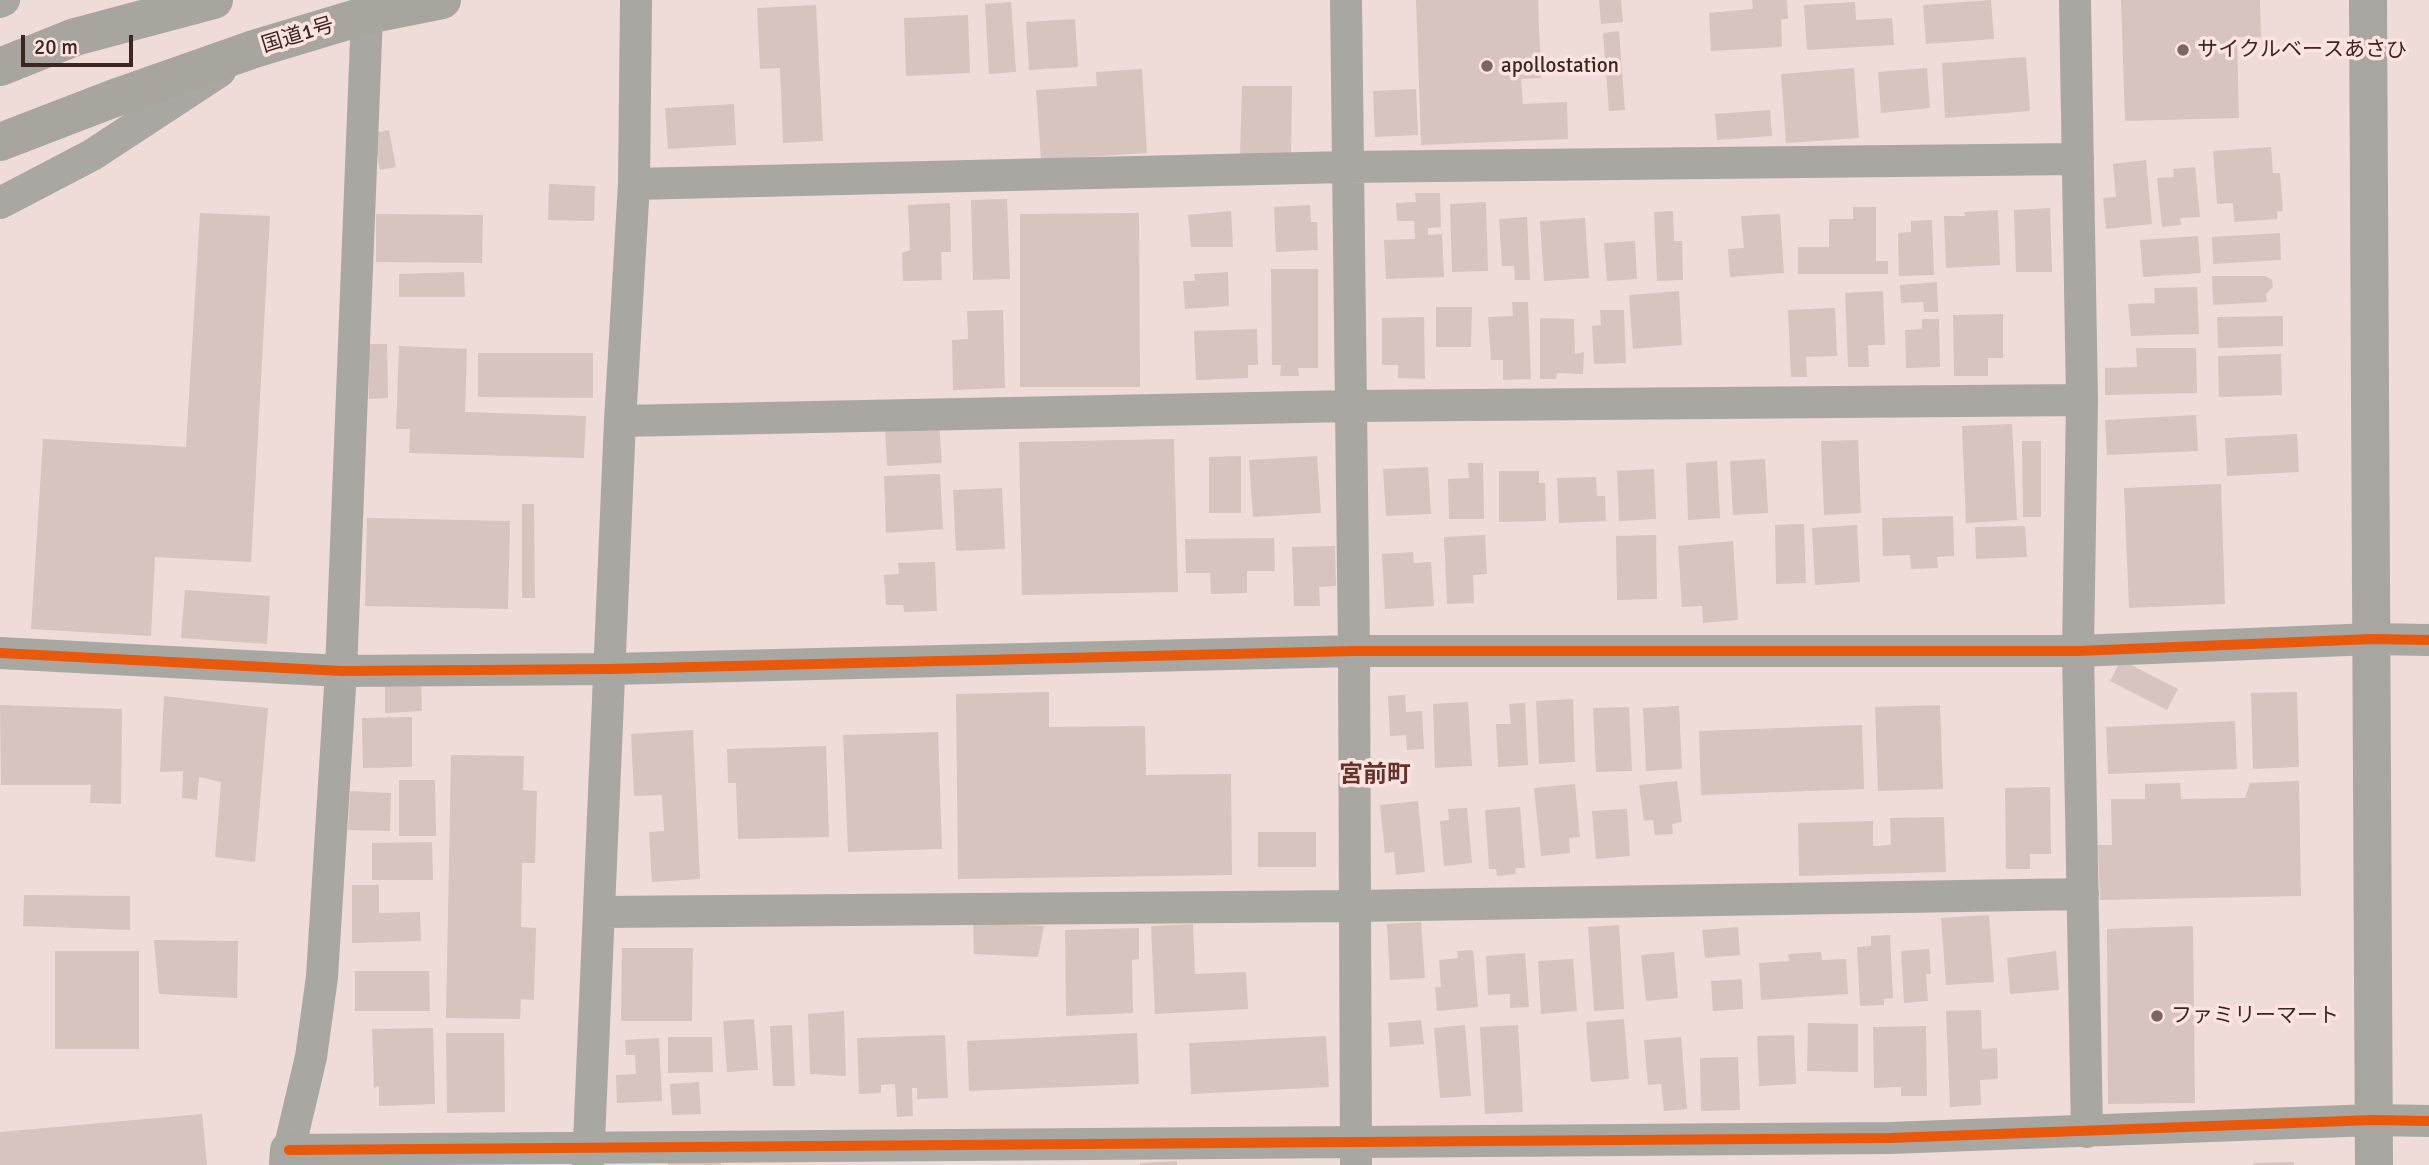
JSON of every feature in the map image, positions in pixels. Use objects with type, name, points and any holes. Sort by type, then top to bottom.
[{"type":"highway","points":[[0,67],[75,37],[214,0]]},
{"type":"highway","name":"国道1号","points":[[0,142],[254,49],[367,15],[442,0]]},
{"type":"street","points":[[588,1156],[620,421],[634,184],[636,0]]},
{"type":"street","points":[[1346,0],[1354,650],[1355,1153]]},
{"type":"street","points":[[2075,0],[2082,400],[2078,651],[2087,1132]]},
{"type":"street","points":[[2368,0],[2374,1165]]},
{"type":"street","points":[[367,15],[341,671],[322,977],[311,1057],[289,1157],[1890,1151],[2087,1132],[2373,1120],[2429,1121]]},
{"type":"street","points":[[0,203],[92,155],[254,49]]},
{"type":"street","points":[[634,184],[1346,167],[2078,159]]},
{"type":"street","points":[[620,421],[1351,406],[2082,400]]},
{"type":"street","points":[[0,653],[341,671],[610,669],[1354,650],[2078,651],[2372,639],[2429,640]]},
{"type":"street","points":[[599,912],[1355,905],[2083,894]]},
{"type":"building","points":[[1416,0],[1538,0],[1541,78],[1521,79],[1523,104],[1567,102],[1568,139],[1421,145]]},
{"type":"building","points":[[1599,0],[1621,0],[1623,22],[1601,24]]},
{"type":"building","points":[[1752,0],[1787,0],[1788,19],[1781,19],[1782,47],[1711,51],[1709,13],[1753,9]]},
{"type":"building","points":[[1991,0],[1994,39],[1926,44],[1923,5]]},
{"type":"building","points":[[2121,0],[2260,0],[2261,37],[2237,37],[2239,118],[2125,121]]},
{"type":"building","points":[[1011,2],[1016,72],[989,74],[985,4]]},
{"type":"building","points":[[1855,2],[1856,20],[1892,18],[1894,45],[1807,50],[1804,5]]},
{"type":"building","points":[[816,5],[823,141],[783,143],[780,68],[760,69],[757,8]]},
{"type":"building","points":[[968,15],[970,73],[906,76],[904,18]]},
{"type":"building","points":[[1075,19],[1078,67],[1029,70],[1026,22]]},
{"type":"building","points":[[1619,31],[1625,110],[1609,111],[1603,33]]},
{"type":"building","points":[[2026,57],[2030,111],[1945,118],[1942,63]]},
{"type":"building","points":[[1854,68],[1859,138],[1786,143],[1781,74]]},
{"type":"building","points":[[1927,68],[1930,108],[1881,113],[1878,72]]},
{"type":"building","points":[[1142,69],[1147,153],[1041,160],[1036,90],[1097,86],[1096,72]]},
{"type":"building","points":[[1242,86],[1292,86],[1291,154],[1240,154]]},
{"type":"building","points":[[1416,89],[1418,135],[1375,137],[1373,91]]},
{"type":"building","points":[[734,104],[736,145],[668,149],[665,108]]},
{"type":"building","points":[[1770,110],[1772,136],[1717,140],[1715,114]]},
{"type":"building","points":[[389,130],[396,167],[380,170],[373,133]]},
{"type":"building","points":[[2271,147],[2273,173],[2280,173],[2283,211],[2277,211],[2277,219],[2234,222],[2233,203],[2217,204],[2213,151]]},
{"type":"building","points":[[2146,160],[2152,224],[2106,229],[2103,198],[2116,197],[2113,164]]},
{"type":"building","points":[[2195,167],[2200,217],[2180,218],[2181,225],[2162,227],[2157,178],[2174,177],[2173,169]]},
{"type":"building","points":[[549,184],[595,186],[594,221],[548,220]]},
{"type":"building","points":[[1415,193],[1440,193],[1441,227],[1428,228],[1428,235],[1442,234],[1444,277],[1386,279],[1384,240],[1415,239],[1414,221],[1397,221],[1396,203],[1416,202]]},
{"type":"building","points":[[1007,199],[1010,279],[973,280],[971,200]]},
{"type":"building","points":[[1486,202],[1488,271],[1452,272],[1450,204]]},
{"type":"building","points":[[950,203],[951,252],[941,252],[942,280],[903,281],[902,253],[910,250],[908,205]]},
{"type":"building","points":[[1310,205],[1311,222],[1317,222],[1318,250],[1276,252],[1274,207]]},
{"type":"building","points":[[1853,207],[1876,207],[1876,261],[1888,261],[1888,274],[1798,274],[1798,247],[1829,247],[1829,219],[1853,219]]},
{"type":"building","points":[[2050,208],[2052,272],[2016,272],[2014,210]]},
{"type":"building","points":[[1998,210],[2000,265],[1946,268],[1944,216],[1965,216],[1964,212]]},
{"type":"building","points":[[1231,211],[1233,247],[1191,247],[1188,215]]},
{"type":"building","points":[[1673,211],[1674,241],[1682,241],[1683,280],[1657,281],[1654,212]]},
{"type":"building","points":[[200,213],[270,216],[251,562],[155,557],[151,636],[31,629],[43,439],[186,447]]},
{"type":"building","points":[[1139,213],[1140,387],[1020,387],[1020,214]]},
{"type":"building","points":[[376,214],[483,215],[482,263],[376,262]]},
{"type":"building","points":[[1780,214],[1784,273],[1730,277],[1728,249],[1744,248],[1741,216]]},
{"type":"building","points":[[1527,217],[1530,280],[1515,280],[1514,266],[1502,266],[1499,219]]},
{"type":"building","points":[[1585,218],[1589,278],[1544,281],[1540,221]]},
{"type":"building","points":[[1932,220],[1934,275],[1899,276],[1898,233],[1911,232],[1911,221]]},
{"type":"building","points":[[2280,233],[2281,260],[2213,264],[2212,237]]},
{"type":"building","points":[[2198,236],[2201,273],[2143,277],[2140,240]]},
{"type":"building","points":[[1635,241],[1637,279],[1607,281],[1604,243]]},
{"type":"building","points":[[1271,269],[1318,269],[1318,368],[1298,368],[1299,376],[1280,376],[1281,365],[1272,365]]},
{"type":"building","points":[[464,272],[465,297],[399,297],[399,274]]},
{"type":"building","points":[[1228,272],[1229,306],[1185,309],[1183,281],[1195,281],[1194,274]]},
{"type":"building","points":[[2212,276],[2265,276],[2272,280],[2273,287],[2266,294],[2267,302],[2213,305]]},
{"type":"building","points":[[1937,282],[1938,312],[1924,312],[1923,302],[1901,303],[1900,285]]},
{"type":"building","points":[[2197,287],[2199,334],[2131,336],[2128,304],[2155,303],[2154,288]]},
{"type":"building","points":[[1679,291],[1682,345],[1633,349],[1629,295]]},
{"type":"building","points":[[1883,291],[1885,345],[1868,345],[1869,367],[1848,367],[1845,293]]},
{"type":"building","points":[[1512,302],[1528,302],[1531,379],[1503,380],[1503,360],[1491,360],[1488,317],[1513,316]]},
{"type":"building","points":[[1436,307],[1472,307],[1471,347],[1436,347]]},
{"type":"building","points":[[1835,308],[1837,356],[1806,357],[1807,377],[1791,377],[1788,310]]},
{"type":"building","points":[[1003,310],[1005,388],[953,390],[952,340],[968,339],[967,311]]},
{"type":"building","points":[[1600,310],[1624,310],[1626,363],[1594,364],[1592,326],[1601,325]]},
{"type":"building","points":[[2003,314],[2003,358],[1988,358],[1988,376],[1954,376],[1953,315]]},
{"type":"building","points":[[2283,316],[2283,346],[2218,348],[2217,317]]},
{"type":"building","points":[[1424,317],[1425,379],[1398,378],[1398,365],[1382,365],[1382,318]]},
{"type":"building","points":[[1540,318],[1574,319],[1575,354],[1584,352],[1583,374],[1557,373],[1556,379],[1540,379]]},
{"type":"building","points":[[1922,319],[1939,319],[1940,367],[1906,368],[1905,330],[1922,329]]},
{"type":"building","points":[[1257,329],[1258,365],[1248,365],[1248,378],[1196,380],[1194,331]]},
{"type":"building","points":[[368,344],[387,344],[388,398],[369,399]]},
{"type":"building","points":[[399,346],[467,349],[465,412],[586,416],[584,458],[409,453],[410,429],[396,429]]},
{"type":"building","points":[[2136,348],[2196,348],[2197,393],[2105,395],[2105,368],[2137,367]]},
{"type":"building","points":[[478,353],[593,353],[593,398],[478,397]]},
{"type":"building","points":[[2281,354],[2282,395],[2219,397],[2218,356]]},
{"type":"building","points":[[2196,415],[2198,451],[2107,455],[2105,420]]},
{"type":"building","points":[[2012,424],[2017,520],[1966,523],[1962,426]]},
{"type":"building","points":[[939,425],[942,463],[887,466],[885,429]]},
{"type":"building","points":[[2297,434],[2299,472],[2227,476],[2225,438]]},
{"type":"building","points":[[1174,439],[1178,592],[1022,595],[1019,442]]},
{"type":"building","points":[[1858,440],[1861,513],[1824,515],[1821,441]]},
{"type":"building","points":[[2022,441],[2041,441],[2041,517],[2023,517]]},
{"type":"building","points":[[1241,456],[1241,513],[1209,513],[1209,457]]},
{"type":"building","points":[[1317,456],[1321,513],[1253,517],[1249,460]]},
{"type":"building","points":[[1765,459],[1768,513],[1733,515],[1730,461]]},
{"type":"building","points":[[1717,461],[1720,518],[1688,520],[1686,463]]},
{"type":"building","points":[[1468,463],[1483,463],[1484,519],[1449,519],[1448,479],[1469,478]]},
{"type":"building","points":[[1428,467],[1431,514],[1386,516],[1383,469]]},
{"type":"building","points":[[1654,469],[1656,519],[1619,521],[1617,471]]},
{"type":"building","points":[[1499,471],[1539,471],[1539,483],[1545,483],[1546,521],[1499,522]]},
{"type":"building","points":[[940,474],[943,529],[886,533],[884,476]]},
{"type":"building","points":[[1596,477],[1597,496],[1605,496],[1606,521],[1559,523],[1557,478]]},
{"type":"building","points":[[2221,484],[2225,604],[2129,608],[2124,488]]},
{"type":"building","points":[[1002,488],[1005,549],[956,551],[953,490]]},
{"type":"building","points":[[522,504],[534,504],[535,598],[522,598]]},
{"type":"building","points":[[1953,516],[1954,556],[1937,557],[1938,568],[1911,569],[1910,555],[1883,556],[1882,518]]},
{"type":"building","points":[[367,518],[510,521],[508,609],[365,606]]},
{"type":"building","points":[[1804,524],[1806,583],[1776,584],[1775,525]]},
{"type":"building","points":[[1857,525],[1860,582],[1815,585],[1812,528]]},
{"type":"building","points":[[2025,526],[2027,557],[1976,559],[1975,527]]},
{"type":"building","points":[[1485,535],[1487,574],[1473,575],[1474,603],[1447,604],[1444,537]]},
{"type":"building","points":[[1656,535],[1657,599],[1617,600],[1616,536]]},
{"type":"building","points":[[1274,538],[1275,571],[1247,571],[1247,593],[1211,594],[1210,573],[1186,573],[1185,539]]},
{"type":"building","points":[[1733,541],[1738,620],[1703,623],[1702,606],[1682,607],[1678,546]]},
{"type":"building","points":[[1335,546],[1336,586],[1319,587],[1320,606],[1294,606],[1292,547]]},
{"type":"building","points":[[1413,552],[1414,563],[1431,562],[1434,606],[1385,609],[1382,554]]},
{"type":"building","points":[[935,562],[937,611],[904,612],[903,605],[886,605],[884,575],[899,574],[898,563]]},
{"type":"building","points":[[185,590],[270,596],[267,644],[181,638]]},
{"type":"building","points":[[2121,660],[2178,689],[2167,710],[2110,681]]},
{"type":"building","points":[[421,677],[422,711],[385,713],[385,678]]},
{"type":"building","points":[[1049,692],[1049,727],[1145,726],[1146,775],[1231,774],[1232,875],[958,879],[956,694]]},
{"type":"building","points":[[2297,692],[2299,767],[2253,769],[2251,693]]},
{"type":"building","points":[[1405,695],[1406,712],[1422,711],[1424,749],[1407,750],[1406,735],[1390,736],[1388,696]]},
{"type":"building","points":[[164,696],[268,708],[255,862],[215,857],[221,782],[199,777],[197,800],[182,798],[183,771],[160,772]]},
{"type":"building","points":[[1573,699],[1575,762],[1539,764],[1536,701]]},
{"type":"building","points":[[1468,702],[1472,766],[1435,768],[1433,704]]},
{"type":"building","points":[[1525,703],[1528,765],[1498,767],[1496,724],[1511,724],[1509,704]]},
{"type":"building","points":[[0,705],[122,709],[121,804],[90,803],[91,785],[1,785]]},
{"type":"building","points":[[1940,705],[1943,789],[1878,791],[1875,707]]},
{"type":"building","points":[[1679,706],[1682,769],[1646,771],[1643,708]]},
{"type":"building","points":[[1629,707],[1632,771],[1596,772],[1593,708]]},
{"type":"building","points":[[412,717],[412,767],[363,768],[362,718]]},
{"type":"building","points":[[2235,721],[2237,769],[2108,774],[2106,727]]},
{"type":"building","points":[[1862,725],[1864,789],[1701,795],[1699,731]]},
{"type":"building","points":[[693,730],[700,879],[652,882],[649,832],[664,831],[662,795],[634,796],[631,734]]},
{"type":"building","points":[[938,732],[942,849],[848,852],[843,735]]},
{"type":"building","points":[[826,746],[829,837],[738,839],[736,783],[728,783],[727,749]]},
{"type":"building","points":[[451,755],[524,756],[523,790],[537,791],[535,863],[522,863],[521,927],[536,928],[534,1000],[521,999],[520,1019],[446,1018]]},
{"type":"building","points":[[399,780],[435,780],[436,836],[399,836]]},
{"type":"building","points":[[1677,781],[1682,822],[1672,824],[1673,834],[1655,835],[1653,820],[1644,821],[1639,785]]},
{"type":"building","points":[[2299,781],[2301,896],[2100,900],[2098,845],[2112,845],[2111,799],[2145,799],[2145,784],[2180,783],[2181,799],[2245,798],[2250,783]]},
{"type":"building","points":[[1575,784],[1580,837],[1569,838],[1570,853],[1541,856],[1534,788]]},
{"type":"building","points":[[2050,787],[2051,854],[2030,854],[2030,869],[2006,869],[2005,788]]},
{"type":"building","points":[[350,791],[391,793],[390,831],[348,830]]},
{"type":"building","points":[[1418,801],[1425,872],[1396,875],[1394,852],[1385,853],[1380,805]]},
{"type":"building","points":[[1520,807],[1525,868],[1515,868],[1516,874],[1497,876],[1496,869],[1489,869],[1485,810]]},
{"type":"building","points":[[1467,808],[1472,863],[1444,866],[1440,821],[1449,820],[1448,809]]},
{"type":"building","points":[[1627,809],[1630,856],[1596,859],[1592,811]]},
{"type":"building","points":[[1944,817],[1946,872],[1799,876],[1798,823],[1873,821],[1873,846],[1891,845],[1890,818]]},
{"type":"building","points":[[1258,832],[1316,832],[1316,867],[1258,867]]},
{"type":"building","points":[[432,842],[433,880],[372,880],[372,843]]},
{"type":"building","points":[[352,885],[379,885],[379,913],[420,912],[421,941],[352,943]]},
{"type":"building","points":[[24,895],[130,896],[130,930],[23,926]]},
{"type":"building","points":[[1989,915],[1994,982],[1946,985],[1941,918]]},
{"type":"building","points":[[1421,922],[1425,978],[1390,980],[1387,924]]},
{"type":"building","points":[[973,923],[1044,926],[1038,957],[974,954]]},
{"type":"building","points":[[1193,924],[1195,974],[1246,972],[1248,1009],[1155,1014],[1151,926]]},
{"type":"building","points":[[1619,925],[1624,1009],[1594,1011],[1588,927]]},
{"type":"building","points":[[2193,926],[2195,1103],[2108,1104],[2107,929]]},
{"type":"building","points":[[1738,927],[1740,955],[1705,958],[1702,930]]},
{"type":"building","points":[[1139,928],[1139,959],[1132,960],[1133,1013],[1066,1016],[1065,930]]},
{"type":"building","points":[[1890,935],[1893,998],[1884,999],[1884,1005],[1860,1006],[1857,947],[1871,946],[1871,936]]},
{"type":"building","points":[[154,940],[238,941],[237,998],[159,994]]},
{"type":"building","points":[[622,948],[693,948],[692,1021],[621,1021]]},
{"type":"building","points":[[1929,949],[1931,974],[1926,974],[1928,1001],[1904,1003],[1901,951]]},
{"type":"building","points":[[1473,950],[1478,1007],[1437,1011],[1435,987],[1441,987],[1439,960],[1458,958],[1457,951]]},
{"type":"building","points":[[55,951],[139,951],[139,1049],[55,1049]]},
{"type":"building","points":[[2056,951],[2059,990],[2010,994],[2007,958]]},
{"type":"building","points":[[1674,952],[1678,998],[1646,1001],[1641,955]]},
{"type":"building","points":[[1821,952],[1822,960],[1846,959],[1848,994],[1761,1000],[1759,963],[1789,961],[1788,954]]},
{"type":"building","points":[[1525,953],[1529,1007],[1510,1008],[1510,994],[1488,995],[1486,956]]},
{"type":"building","points":[[1573,959],[1577,1011],[1541,1014],[1538,961]]},
{"type":"building","points":[[355,971],[429,971],[430,1011],[355,1011]]},
{"type":"building","points":[[1742,979],[1743,1009],[1713,1011],[1711,981]]},
{"type":"building","points":[[1981,1010],[1982,1049],[1997,1048],[1998,1079],[1980,1080],[1981,1105],[1950,1107],[1946,1011]]},
{"type":"building","points":[[844,1011],[846,1076],[810,1074],[808,1014]]},
{"type":"building","points":[[754,1019],[758,1070],[727,1072],[723,1021]]},
{"type":"building","points":[[1624,1019],[1629,1079],[1591,1082],[1586,1022]]},
{"type":"building","points":[[1421,1020],[1424,1044],[1390,1047],[1388,1023]]},
{"type":"building","points":[[1808,1023],[1858,1024],[1858,1072],[1807,1071]]},
{"type":"building","points":[[792,1025],[795,1086],[773,1086],[770,1026]]},
{"type":"building","points":[[1465,1025],[1471,1096],[1440,1098],[1434,1028]]},
{"type":"building","points":[[1518,1025],[1523,1112],[1485,1114],[1480,1027]]},
{"type":"building","points":[[1926,1026],[1927,1096],[1901,1096],[1901,1087],[1874,1088],[1873,1027]]},
{"type":"building","points":[[433,1028],[435,1104],[379,1106],[379,1086],[374,1088],[372,1029]]},
{"type":"building","points":[[446,1033],[504,1033],[505,1112],[447,1113]]},
{"type":"building","points":[[1137,1033],[1139,1084],[969,1091],[967,1041]]},
{"type":"building","points":[[945,1035],[948,1098],[917,1099],[917,1088],[912,1088],[913,1116],[897,1117],[895,1084],[881,1085],[881,1093],[859,1094],[857,1038]]},
{"type":"building","points":[[1794,1035],[1796,1084],[1759,1086],[1757,1036]]},
{"type":"building","points":[[1326,1036],[1329,1087],[1191,1094],[1189,1043]]},
{"type":"building","points":[[668,1037],[712,1037],[713,1072],[668,1073]]},
{"type":"building","points":[[1681,1037],[1687,1109],[1664,1111],[1661,1084],[1648,1085],[1644,1040]]},
{"type":"building","points":[[659,1038],[662,1101],[617,1103],[616,1075],[636,1074],[635,1055],[626,1055],[625,1040]]},
{"type":"building","points":[[1738,1057],[1740,1110],[1701,1111],[1700,1058]]},
{"type":"building","points":[[699,1082],[701,1114],[672,1115],[670,1084]]},
{"type":"building","points":[[202,1114],[207,1165],[0,1165],[0,1132]]},
{"type":"building","points":[[720,1151],[721,1165],[668,1165],[667,1152]]},
{"type":"building","points":[[1177,1161],[1177,1165],[1140,1165],[1140,1163]]},
{"type":"building","points":[[2294,1162],[2294,1165],[2253,1165],[2253,1163]]},
{"type":"cycle path","points":[[0,653],[341,671],[610,669],[1354,651],[2078,651],[2372,639],[2429,640]]},
{"type":"cycle path","points":[[289,1150],[1890,1138],[2373,1120],[2429,1121]]},
{"type":"place","name":"サイクルベースあさひ","points":[[2183,50]]},
{"type":"place","name":"apollostation","points":[[1487,66]]},
{"type":"place","name":"ファミリーマート","points":[[2157,1016]]},
{"type":"district","name":"宮前町","points":[[1375,776]]}]
